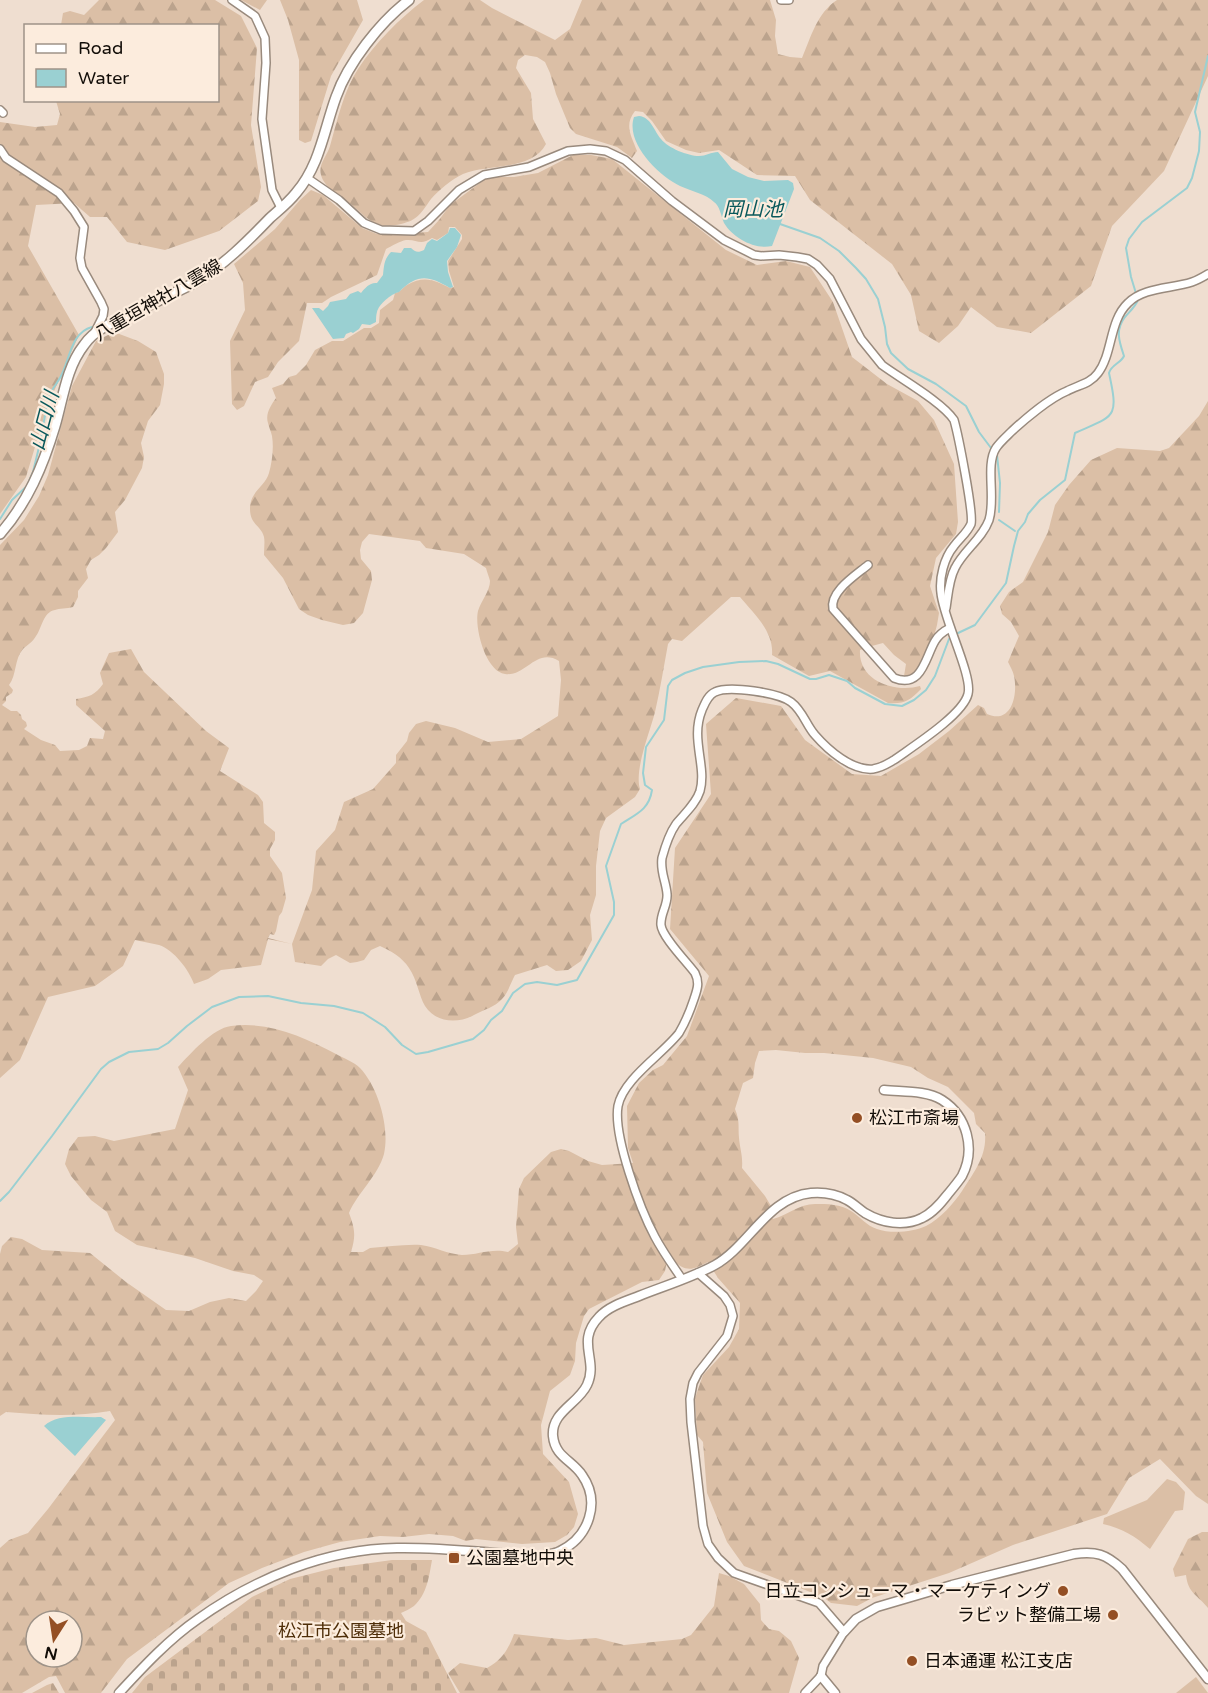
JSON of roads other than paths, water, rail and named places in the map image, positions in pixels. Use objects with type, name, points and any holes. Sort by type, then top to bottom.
[{"type":"main road","name":"八重垣神社八雲線","points":[[0,534],[31,492],[55,425],[67,380],[84,344],[94,334],[111,324],[211,273],[296,193],[314,166],[335,98],[349,68],[371,38],[409,0]]},
{"type":"street","points":[[232,0],[255,16],[265,38],[266,63],[262,119],[272,190],[281,207]]},
{"type":"street","points":[[781,0],[789,0]]},
{"type":"street","points":[[0,149],[6,158],[59,193],[84,227],[80,258],[82,268],[104,309],[94,334]]},
{"type":"street","points":[[307,178],[339,200],[364,223],[381,230],[414,231],[428,221],[459,190],[484,175],[529,167],[568,151],[599,149],[616,155],[724,240],[754,255],[797,257],[808,259],[817,265],[830,279],[861,339],[875,359],[938,404],[954,420],[972,520],[968,531],[952,547],[944,565],[940,587],[951,633],[968,680],[968,696],[956,714],[894,760],[875,769],[865,769],[834,753],[814,735],[800,711],[786,699],[743,690],[723,690],[710,696],[703,708],[697,734],[700,793],[671,832],[664,849],[661,870],[667,895],[661,927],[665,936],[695,973],[698,988],[679,1032],[630,1082],[620,1099],[618,1108],[622,1147],[635,1188],[655,1237],[682,1280]]},
{"type":"street","points":[[945,613],[955,568],[984,530],[989,518],[992,507],[991,471],[996,447],[1039,409],[1066,391],[1084,385],[1096,376],[1103,365],[1115,324],[1126,303],[1137,296],[1194,282],[1208,274]]},
{"type":"street","points":[[868,565],[836,594],[832,604],[833,609],[894,678],[901,681],[916,676],[926,663],[935,640],[941,632],[951,633]]},
{"type":"street","points":[[119,1693],[166,1645],[197,1620],[253,1586],[316,1560],[394,1548],[429,1548],[542,1556],[558,1552],[571,1544],[586,1526],[592,1505],[590,1492],[583,1476],[558,1453],[553,1431],[561,1413],[588,1384],[591,1368],[587,1344],[590,1330],[598,1317],[626,1301],[682,1280],[725,1258],[776,1208],[793,1198],[820,1193],[841,1197],[875,1218],[892,1222],[912,1222],[937,1208],[961,1177],[969,1153],[968,1138],[964,1125],[956,1112],[941,1099],[928,1095],[884,1090]]},
{"type":"street","points":[[698,1273],[724,1296],[734,1316],[727,1336],[698,1373],[693,1383],[690,1399],[703,1526],[708,1544],[718,1558],[734,1573],[819,1603],[844,1632]]},
{"type":"street","points":[[805,1693],[821,1676],[828,1656],[844,1632],[856,1619],[877,1607],[952,1585],[1089,1552],[1112,1560],[1122,1569],[1208,1679]]},
{"type":"street","points":[[821,1676],[835,1693]]},
{"type":"water","name":"岡山池","points":[[634,117],[647,119],[664,142],[678,151],[699,156],[718,152],[732,169],[748,177],[764,181],[788,180],[793,183],[794,189],[772,246],[759,246],[739,238],[724,223],[719,209],[711,199],[680,186],[654,167],[639,148],[634,137]]},
{"type":"water","points":[[450,228],[455,228],[461,235],[457,247],[447,261],[453,287],[450,288],[430,279],[418,279],[383,303],[378,309],[376,322],[370,325],[362,324],[359,329],[346,334],[344,338],[333,339],[312,308],[319,308],[323,311],[330,302],[346,299],[350,294],[358,291],[361,293],[370,284],[377,283],[383,275],[386,260],[391,252],[401,253],[404,248],[411,248],[417,252],[422,251],[427,243],[432,239],[437,241],[448,233]]},
{"type":"water","points":[[101,1417],[106,1420],[75,1456],[44,1426],[56,1419]]},
{"type":"waterway","points":[[0,1201],[101,1069],[109,1062],[129,1052],[158,1049],[212,1007],[239,997],[268,996],[301,1003],[334,1006],[363,1013],[385,1027],[402,1045],[416,1054],[473,1039],[502,1011],[513,993],[525,984],[537,982],[557,985],[577,980],[614,915],[614,902],[606,866],[621,824],[641,811],[650,797],[652,790],[645,785],[643,773],[646,747],[664,720],[668,686],[672,680],[703,667],[766,661],[810,679],[829,675],[847,681],[855,688],[885,704],[902,706],[926,690],[935,676],[949,639],[975,625],[1006,583],[1018,531],[1040,500],[1065,480],[1075,433],[1111,414],[1114,399],[1109,373],[1124,356],[1119,340],[1120,326],[1138,300],[1126,248],[1129,239],[1142,222],[1187,188],[1192,178],[1199,151],[1200,132],[1195,112],[1208,56]]},
{"type":"waterway","points":[[780,224],[820,238],[839,251],[856,268],[878,299],[891,353],[908,369],[936,384],[966,406],[979,432],[991,448]]},
{"type":"waterway","name":"山口川","points":[[0,519],[12,500],[27,486],[33,472],[49,395],[62,374],[72,346],[80,334],[92,327]]},
{"type":"waterway","points":[[997,455],[1000,483],[999,512]]},
{"type":"waterway","points":[[999,520],[1015,531]]},
{"type":"place","name":"松江市斎場","points":[[857,1118]]},
{"type":"place","name":"公園墓地中央","points":[[454,1558]]},
{"type":"place","name":"日立コンシューマ・マーケティング","points":[[1063,1591]]},
{"type":"place","name":"ラビット整備工場","points":[[1113,1615]]},
{"type":"place","name":"日本通運 松江支店","points":[[912,1661]]},
{"type":"park label","name":"松江市公園墓地","points":[[341,1631]]}]
